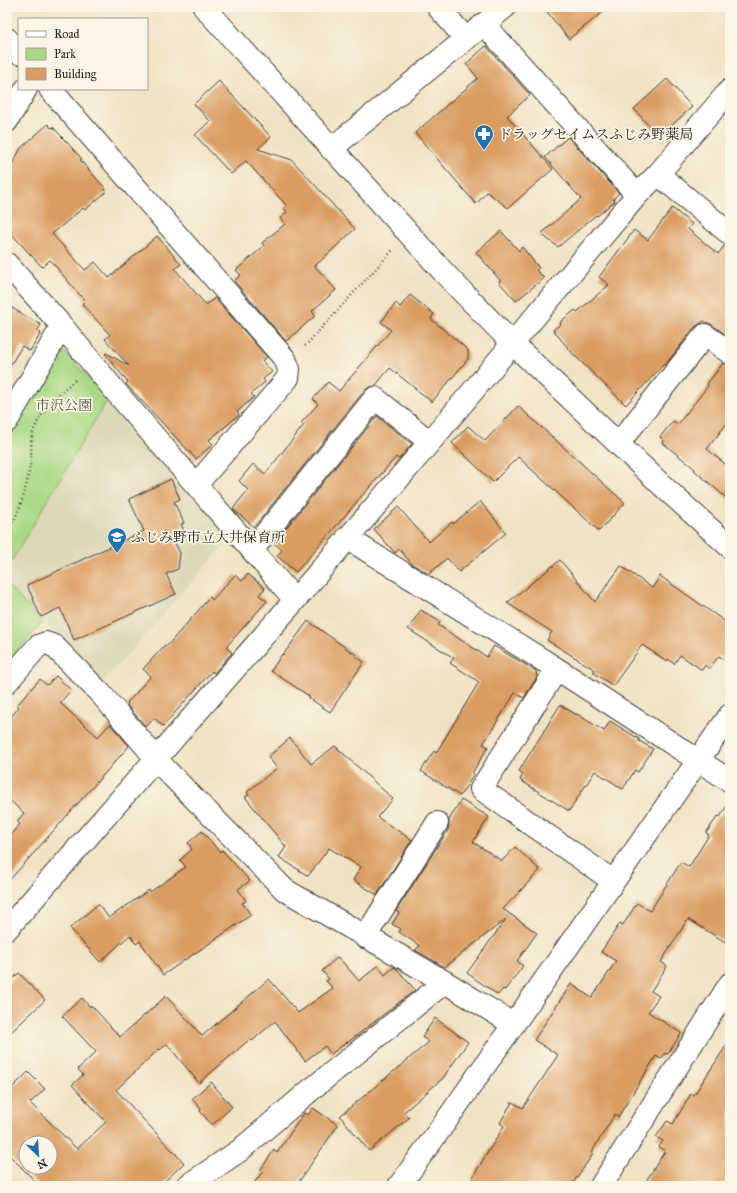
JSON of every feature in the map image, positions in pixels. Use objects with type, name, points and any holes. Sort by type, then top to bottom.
[{"type":"street","points":[[204,7],[448,277],[512,343],[618,444],[730,547]]},
{"type":"street","points":[[438,7],[466,39]]},
{"type":"street","points":[[331,149],[505,7]]},
{"type":"street","points":[[484,24],[637,195]]},
{"type":"street","points":[[7,39],[18,52]]},
{"type":"street","points":[[7,121],[25,90]]},
{"type":"street","points":[[51,90],[285,359],[289,369],[288,378],[196,485]]},
{"type":"street","points":[[7,929],[294,600],[430,442],[637,195],[658,174],[730,90]]},
{"type":"street","points":[[658,174],[730,234]]},
{"type":"street","points":[[7,264],[62,326],[294,600]]},
{"type":"street","points":[[7,421],[62,326]]},
{"type":"street","points":[[618,444],[705,334],[730,353]]},
{"type":"street","points":[[252,550],[375,398],[430,442]]},
{"type":"street","points":[[347,538],[557,669],[730,781]]},
{"type":"street","points":[[7,682],[38,646],[46,643],[54,646],[101,694],[167,771],[285,890],[445,982],[513,1024]]},
{"type":"street","points":[[557,669],[481,789],[613,881]]},
{"type":"street","points":[[399,1186],[730,715]]},
{"type":"street","points":[[365,936],[437,823]]},
{"type":"street","points":[[187,1186],[239,1151],[313,1088],[445,982]]},
{"type":"street","points":[[601,1186],[730,984]]},
{"type":"path","points":[[289,369],[296,356],[393,249]]},
{"type":"path","points":[[7,533],[13,523],[25,494],[33,431],[44,412],[57,396],[80,377],[97,369]]},
{"type":"shaded area","name":"ふじみ野市立大井保育所","points":[[109,400],[231,538],[100,685],[51,628],[7,581],[7,571]]},
{"type":"green space","name":"市沢公園","points":[[66,353],[108,399],[7,569],[7,434],[53,355]]},
{"type":"green space","points":[[7,584],[43,622],[7,663]]},
{"type":"building","points":[[543,7],[609,7],[569,39]]},
{"type":"building","name":"ドラッグセイムスふじみ野薬局","points":[[486,46],[530,95],[507,116],[553,169],[508,208],[487,192],[476,204],[415,133],[478,78],[466,64]]},
{"type":"building","points":[[667,79],[692,107],[659,137],[634,109]]},
{"type":"building","points":[[219,81],[271,137],[258,149],[292,160],[355,229],[315,266],[336,290],[312,311],[315,316],[286,341],[234,281],[241,275],[236,270],[264,246],[262,243],[285,224],[280,218],[287,212],[284,208],[287,206],[246,161],[231,174],[195,135],[210,121],[194,104]]},
{"type":"building","points":[[48,124],[51,128],[53,127],[82,159],[80,160],[105,188],[104,189],[106,192],[85,210],[83,208],[52,234],[85,270],[95,262],[109,278],[157,236],[181,264],[175,269],[206,305],[215,298],[267,357],[262,361],[272,372],[263,379],[265,382],[251,394],[254,397],[237,412],[239,415],[209,440],[213,444],[196,459],[126,384],[128,382],[105,354],[106,353],[129,366],[105,339],[110,335],[82,304],[85,301],[50,260],[42,267],[7,229],[7,173],[21,148]]},
{"type":"building","points":[[568,137],[619,193],[613,199],[615,201],[558,247],[541,234],[581,199],[545,157]]},
{"type":"building","points":[[672,208],[692,224],[688,229],[718,254],[725,245],[730,246],[730,338],[704,321],[695,327],[665,365],[664,364],[626,405],[574,355],[553,330],[561,324],[560,322],[575,310],[577,312],[609,285],[599,277],[634,230],[648,240]]},
{"type":"building","points":[[501,231],[519,251],[522,247],[539,268],[536,270],[544,278],[516,301],[476,252]]},
{"type":"building","points":[[410,295],[434,314],[431,319],[468,350],[468,359],[432,402],[390,368],[375,386],[365,390],[254,527],[233,509],[248,490],[239,481],[253,464],[265,474],[304,425],[301,423],[318,404],[313,399],[328,382],[339,391],[391,330],[381,322],[396,303],[400,307]]},
{"type":"building","points":[[7,305],[41,325],[37,331],[41,333],[30,351],[22,346],[7,371]]},
{"type":"building","points":[[723,363],[730,365],[730,419],[707,449],[730,468],[730,501],[694,470],[695,469],[663,443],[664,441],[660,437],[673,421],[678,424],[708,386],[707,384]]},
{"type":"building","points":[[518,406],[625,503],[599,531],[518,457],[493,482],[452,443],[468,426],[485,441]]},
{"type":"building","points":[[377,416],[412,444],[399,459],[396,457],[296,572],[277,556],[282,550],[274,543]]},
{"type":"building","points":[[171,479],[180,499],[174,502],[184,523],[181,524],[184,531],[172,537],[180,553],[178,569],[166,574],[176,594],[74,640],[60,608],[41,617],[27,585],[144,531],[129,499]]},
{"type":"building","points":[[480,501],[506,533],[459,572],[447,558],[429,574],[412,564],[399,549],[395,553],[374,529],[398,507],[429,542]]},
{"type":"building","points":[[560,560],[595,602],[621,566],[652,588],[660,576],[730,625],[730,663],[719,656],[709,669],[705,665],[702,670],[680,655],[674,664],[668,659],[667,661],[642,645],[613,686],[593,672],[595,670],[547,640],[552,632],[507,603]]},
{"type":"building","points":[[248,574],[265,588],[259,595],[267,601],[226,647],[232,653],[214,673],[212,671],[163,726],[154,718],[146,727],[127,705],[127,703],[151,676],[143,669],[165,645],[167,646],[210,597],[212,600],[235,575],[242,581]]},
{"type":"building","points":[[421,610],[440,622],[438,625],[487,657],[494,646],[536,671],[537,677],[524,698],[515,693],[483,744],[488,747],[472,773],[474,774],[460,796],[421,771],[434,751],[436,753],[479,682],[450,663],[454,658],[408,629]]},
{"type":"building","points":[[308,621],[364,662],[330,712],[271,671],[282,654],[283,655]]},
{"type":"building","points":[[56,676],[71,690],[60,703],[98,737],[110,724],[129,746],[7,883],[7,839],[20,824],[17,821],[24,813],[7,798],[7,722],[19,707],[17,705],[40,679],[47,685]]},
{"type":"building","points":[[560,705],[604,731],[610,721],[653,749],[638,772],[635,770],[623,789],[595,771],[569,811],[520,780],[523,774],[519,771]]},
{"type":"building","points":[[290,738],[311,764],[335,746],[393,799],[377,817],[412,840],[377,895],[353,880],[361,867],[329,848],[308,876],[279,857],[286,847],[245,797],[249,795],[247,792],[277,768],[268,757]]},
{"type":"building","points":[[461,800],[489,817],[473,842],[502,861],[515,847],[540,870],[503,909],[537,933],[517,961],[523,966],[505,990],[503,989],[498,995],[467,973],[506,919],[445,967],[415,950],[420,946],[399,932],[401,929],[392,924],[399,913],[396,911],[448,830],[449,820]]},
{"type":"building","points":[[730,801],[730,945],[688,919],[661,962],[667,966],[651,991],[659,996],[648,1012],[681,1033],[668,1054],[665,1053],[661,1059],[656,1056],[618,1117],[615,1114],[591,1153],[593,1154],[571,1186],[471,1186],[475,1180],[472,1178],[504,1126],[500,1123],[512,1102],[523,1108],[558,1055],[534,1040],[571,984],[592,998],[616,961],[601,952],[620,923],[623,925],[637,903],[650,911],[681,862],[689,867],[709,835],[706,833],[718,816],[720,817]]},
{"type":"building","points":[[202,831],[220,852],[222,850],[250,881],[238,889],[246,901],[242,903],[251,915],[163,975],[140,941],[136,944],[130,935],[100,962],[70,928],[98,904],[109,918],[149,890],[150,892],[186,867],[180,860],[192,849],[188,843]]},
{"type":"building","points":[[338,957],[359,981],[378,966],[385,975],[394,967],[415,990],[331,1054],[325,1046],[305,1061],[275,1021],[252,1041],[250,1039],[199,1083],[167,1044],[160,1050],[159,1049],[116,1090],[184,1163],[160,1186],[40,1186],[29,1175],[58,1175],[58,1135],[18,1135],[18,1164],[8,1154],[11,1152],[7,1148],[7,1093],[28,1072],[45,1089],[30,1103],[77,1149],[106,1122],[72,1085],[83,1075],[78,1069],[96,1052],[62,1016],[82,998],[90,1007],[91,1005],[120,1037],[166,996],[202,1036],[269,979],[298,1013],[333,988],[326,981],[329,979],[322,971]]},
{"type":"building","points":[[19,973],[45,1000],[7,1036],[7,984]]},
{"type":"building","points":[[435,1018],[468,1042],[443,1078],[404,1112],[409,1118],[369,1151],[340,1116],[429,1042],[422,1037]]},
{"type":"building","points":[[730,1040],[730,1173],[722,1186],[643,1186],[665,1151],[659,1147],[663,1141],[656,1137],[667,1121],[673,1124],[691,1094],[694,1095]]},
{"type":"building","points":[[211,1082],[232,1107],[212,1125],[192,1099]]},
{"type":"building","points":[[313,1108],[338,1125],[296,1186],[252,1186],[263,1171],[261,1169],[274,1150],[277,1153],[304,1113],[308,1115]]},
{"type":"place","name":"ドラッグセイムスふじみ野薬局","points":[[484,151]]},
{"type":"place","name":"ふじみ野市立大井保育所","points":[[117,554]]}]
